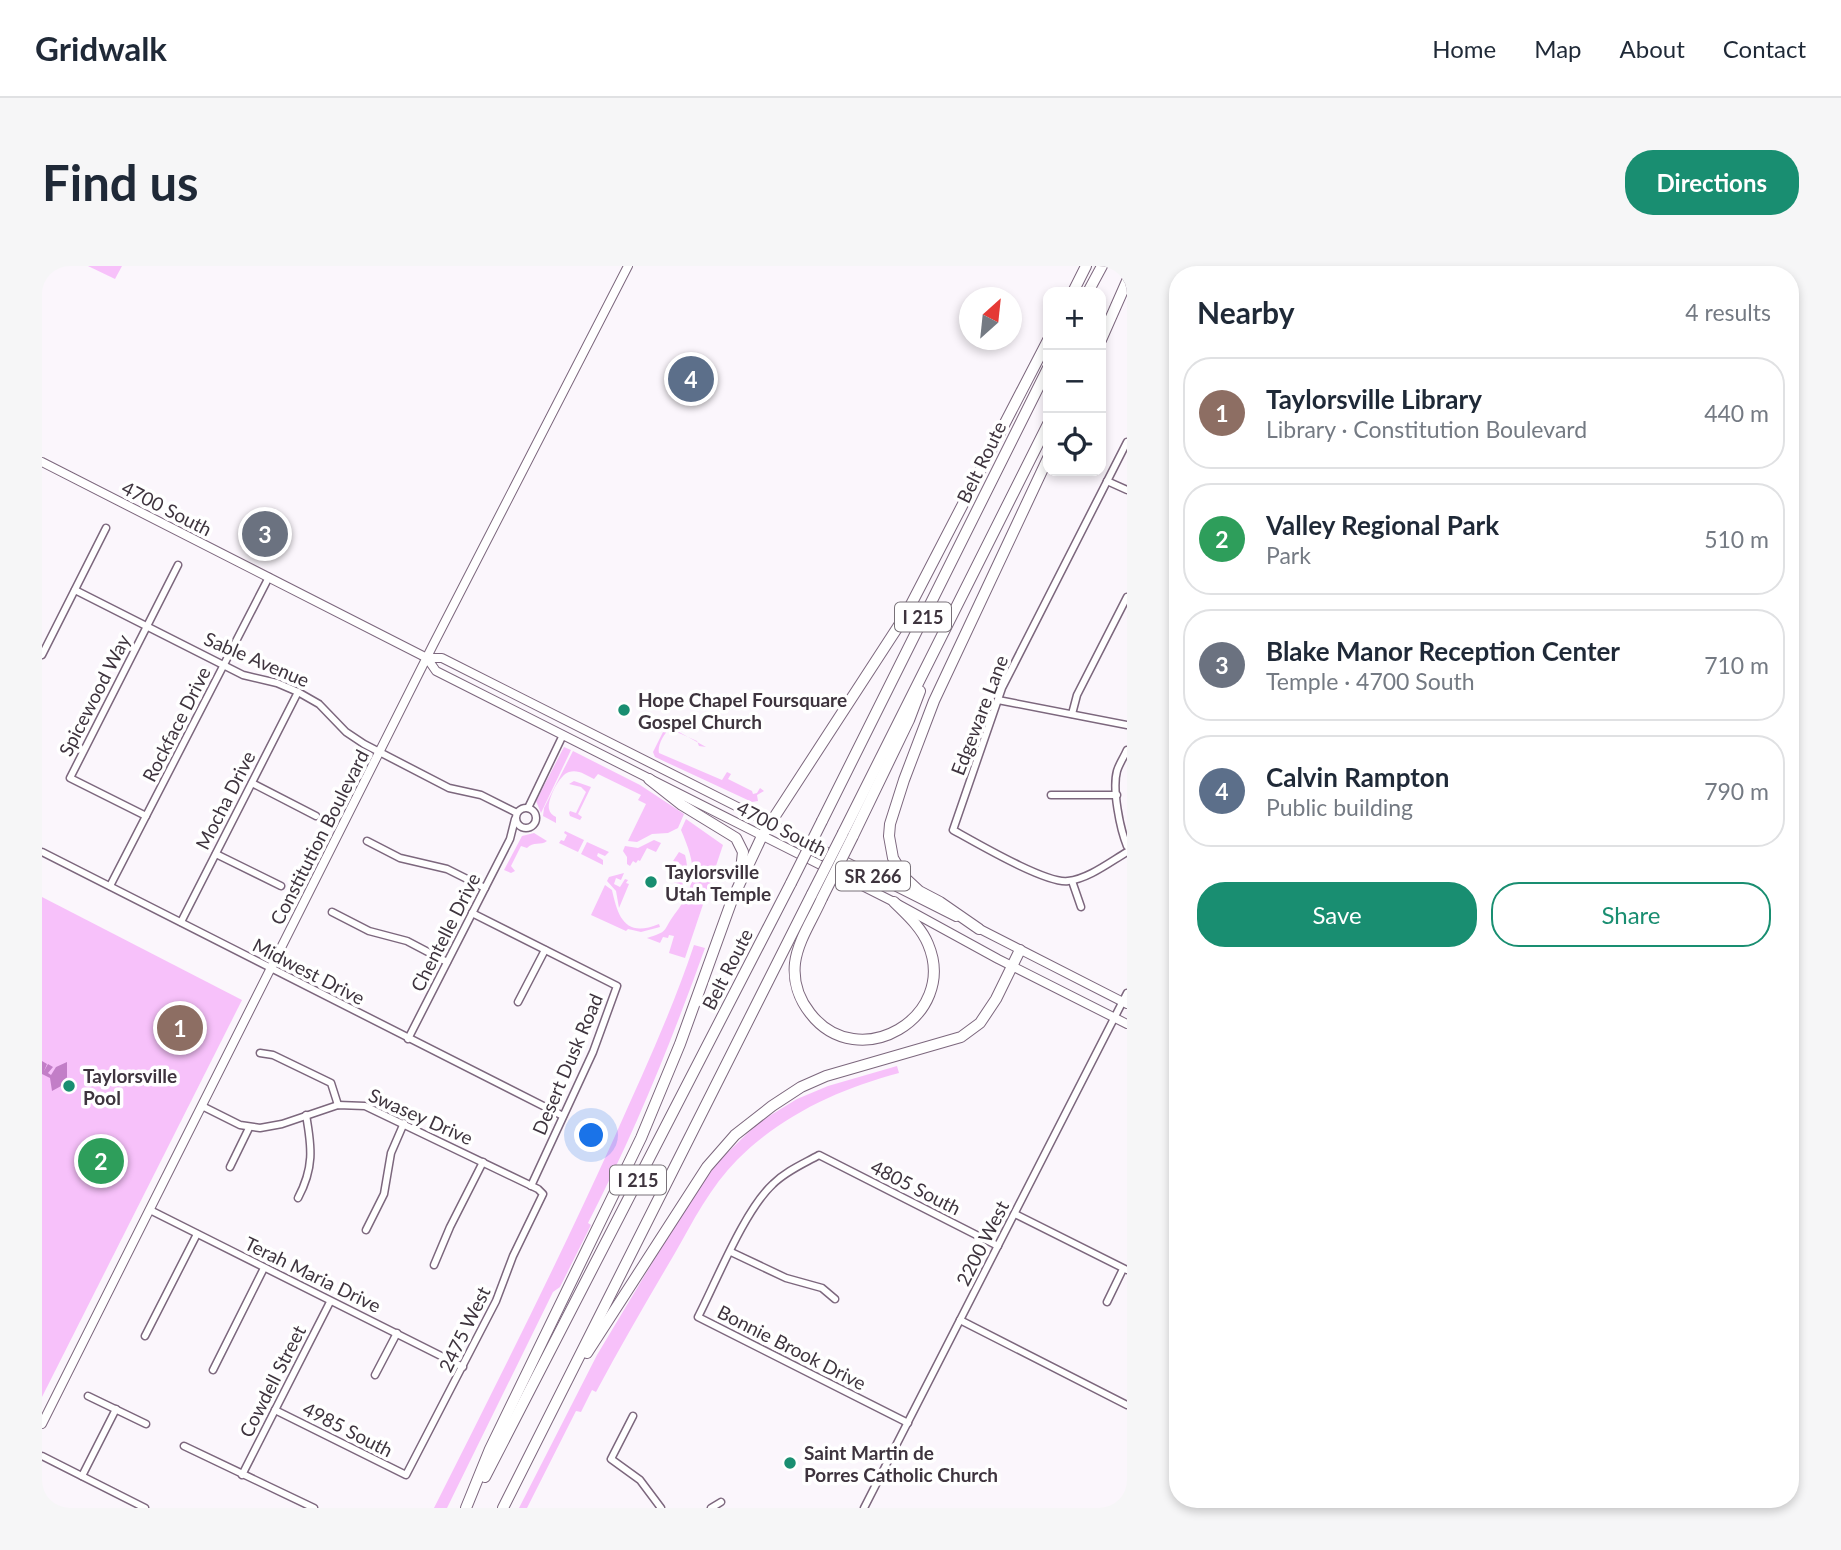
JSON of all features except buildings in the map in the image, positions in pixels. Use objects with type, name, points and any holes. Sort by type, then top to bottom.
[{"type":"highway","points":[[1076,287],[1086,266]]},
{"type":"highway","points":[[1091,287],[1102,266]]},
{"type":"highway","points":[[1106,313],[1127,273]]},
{"type":"highway","points":[[1106,329],[1127,281]]},
{"type":"highway","points":[[732,900],[768,823],[865,682],[911,606],[1043,350]]},
{"type":"highway","name":"Belt Route","points":[[468,1508],[791,883],[1043,378]]},
{"type":"highway","name":"I 215","points":[[503,1508],[812,894],[848,834],[930,659],[1043,434]]},
{"type":"highway","points":[[979,929],[919,891],[905,878],[893,858],[890,824],[934,701],[1043,469]]},
{"type":"highway","points":[[468,1508],[490,1449],[656,1103],[732,900],[743,860],[739,841],[732,834],[682,805],[649,779]]},
{"type":"highway","points":[[848,834],[798,951],[795,973],[798,992],[808,1012],[820,1024],[839,1035],[862,1040],[884,1037],[904,1027],[920,1012],[932,986],[933,964],[928,943],[918,926],[894,902]]},
{"type":"highway","points":[[557,1401],[687,1196],[707,1167],[735,1135],[801,1087],[826,1076],[961,1037],[980,1023],[996,999],[1020,950]]},
{"type":"main road","name":"Constitution Boulevard","points":[[42,1424],[379,752],[628,266]]},
{"type":"main road","name":"4700 South","points":[[42,462],[427,658],[442,658],[1125,1003]]},
{"type":"main road","name":"4700 South","points":[[427,658],[436,671],[894,902],[1127,1024]]},
{"type":"street","name":"Edgeware Lane","points":[[1072,881],[1044,876],[953,830],[1006,678],[1127,442]]},
{"type":"street","points":[[1107,481],[1127,490]]},
{"type":"street","points":[[42,654],[106,528]]},
{"type":"street","name":"Spicewood Way","points":[[146,816],[70,778],[178,565]]},
{"type":"street","name":"Rockface Drive","points":[[110,886],[269,577]]},
{"type":"street","name":"Sable Avenue","points":[[75,590],[243,675],[277,683],[298,692],[319,704],[354,738],[449,788],[481,795],[516,816]]},
{"type":"street","points":[[1072,714],[1077,695],[1127,597]]},
{"type":"street","name":"Mocha Drive","points":[[181,922],[298,692]]},
{"type":"street","points":[[998,700],[1127,725]]},
{"type":"street","points":[[528,808],[563,735]]},
{"type":"street","points":[[1127,750],[1116,773],[1122,832],[1127,846]]},
{"type":"street","points":[[252,783],[316,816]]},
{"type":"street","points":[[1051,795],[1117,795]]},
{"type":"street","points":[[528,808],[534,813],[536,820],[531,827],[526,828],[518,824],[516,816],[520,809],[528,808]]},
{"type":"street","name":"Chentelle Drive","points":[[408,1038],[510,839],[516,816]]},
{"type":"street","name":"Chentelle Drive","points":[[510,839],[526,828]]},
{"type":"street","points":[[368,841],[400,858],[447,869],[485,888]]},
{"type":"street","name":"Midwest Drive","points":[[42,852],[563,1116]]},
{"type":"street","points":[[1081,907],[1072,881],[1127,852]]},
{"type":"street","points":[[216,853],[281,886]]},
{"type":"street","points":[[332,912],[369,931],[407,941],[447,962]]},
{"type":"street","name":"Desert Dusk Road","points":[[472,913],[617,986],[599,1038],[531,1186]]},
{"type":"street","points":[[519,1002],[545,950]]},
{"type":"street","name":"2200 West","points":[[864,1508],[1115,1017],[1125,1003],[1127,993]]},
{"type":"street","points":[[260,1053],[273,1055],[331,1083],[338,1105]]},
{"type":"street","name":"Swasey Drive","points":[[249,1128],[271,1127],[338,1105],[365,1106],[483,1161],[542,1194]]},
{"type":"street","points":[[202,1106],[249,1128],[230,1167]]},
{"type":"street","points":[[298,1198],[308,1179],[311,1161],[306,1115]]},
{"type":"street","points":[[366,1230],[384,1194],[391,1153],[404,1123]]},
{"type":"street","name":"4805 South","points":[[819,1155],[998,1246]]},
{"type":"street","name":"Bonnie Brook Drive","points":[[819,1155],[785,1174],[755,1205],[698,1317],[908,1423]]},
{"type":"street","points":[[434,1265],[483,1161]]},
{"type":"street","name":"2475 West","points":[[406,1475],[496,1301],[513,1256],[542,1194]]},
{"type":"street","name":"Terah Maria Drive","points":[[150,1210],[463,1367]]},
{"type":"street","points":[[1014,1214],[1125,1270],[1107,1302]]},
{"type":"street","points":[[145,1336],[197,1234]]},
{"type":"street","points":[[731,1252],[786,1278],[821,1288],[835,1299]]},
{"type":"street","points":[[213,1370],[264,1268]]},
{"type":"street","name":"Cowdell Street","points":[[242,1475],[330,1302]]},
{"type":"street","points":[[960,1320],[1127,1405]]},
{"type":"street","points":[[375,1375],[397,1333]]},
{"type":"street","points":[[89,1395],[146,1424]]},
{"type":"street","points":[[82,1476],[116,1409]]},
{"type":"street","name":"4985 South","points":[[275,1410],[406,1475]]},
{"type":"street","points":[[633,1416],[611,1459],[640,1480],[661,1508]]},
{"type":"street","points":[[184,1446],[314,1508]]},
{"type":"street","points":[[42,1456],[145,1508]]},
{"type":"street","points":[[711,1508],[721,1502]]},
{"type":"shaded area","points":[[88,266],[122,266],[115,279]]},
{"type":"shaded area","points":[[666,726],[688,737],[670,729],[665,733],[659,753],[722,780],[727,772],[731,774],[728,779],[753,794],[760,788],[764,791],[757,795],[758,801],[752,802],[655,757],[653,752]]},
{"type":"shaded area","points":[[564,747],[571,750],[541,813],[536,801]]},
{"type":"shaded area","points":[[573,751],[640,785],[684,814],[678,828],[668,833],[652,834],[637,842],[628,841],[646,804],[638,800],[641,795],[598,774],[594,779],[576,771],[565,774],[552,794],[549,809],[556,817],[556,823],[543,816],[544,808]]},
{"type":"shaded area","points":[[574,781],[591,787],[578,814],[582,817],[580,820],[569,813],[576,813],[586,792],[581,787],[569,784]]},
{"type":"shaded area","points":[[686,819],[723,845],[685,958],[669,953],[674,936],[663,937],[660,943],[647,938],[664,930],[688,893],[692,864],[681,830]]},
{"type":"shaded area","points":[[565,831],[584,840],[578,852],[559,843],[564,841],[567,835]]},
{"type":"shaded area","points":[[534,833],[547,841],[527,848],[521,846],[511,866],[515,871],[511,873],[504,870],[522,836]]},
{"type":"shaded area","points":[[654,840],[661,843],[656,852],[647,848],[640,861],[633,861],[630,866],[627,864],[623,851],[625,846],[638,848]]},
{"type":"shaded area","points":[[587,842],[609,852],[605,856],[598,853],[603,865],[581,854]]},
{"type":"shaded area","points":[[679,852],[685,855],[687,865],[681,894],[677,892],[679,888],[674,882],[682,865],[673,861]]},
{"type":"shaded area","points":[[624,873],[621,880],[616,878],[614,884],[620,887],[625,879],[629,884],[619,908],[616,891],[607,881],[609,877]]},
{"type":"shaded area","points":[[605,885],[612,890],[617,909],[631,927],[647,928],[659,924],[660,927],[641,932],[628,929],[626,931],[591,915]]},
{"type":"shaded area","points":[[42,897],[242,1000],[42,1397]]},
{"type":"shaded area","points":[[694,945],[705,948],[636,1122],[588,1223],[591,1225],[560,1287],[553,1292],[447,1508],[434,1508],[593,1183],[657,1042]]},
{"type":"shaded area","points":[[42,1061],[47,1064],[44,1071],[48,1064],[53,1067],[48,1073],[51,1075],[56,1067],[67,1062],[67,1077],[63,1085],[52,1091],[50,1078],[42,1074]]},
{"type":"shaded area","points":[[897,1066],[899,1073],[833,1096],[792,1117],[754,1144],[728,1170],[696,1216],[596,1392],[592,1390],[581,1412],[576,1411],[527,1508],[519,1508],[597,1355],[697,1188],[721,1159],[758,1123],[797,1099],[828,1086]]},
{"type":"place","name":"Calvin Rampton","points":[[691,379]]},
{"type":"place","name":"Blake Manor Reception Center","points":[[265,534]]},
{"type":"place","name":"Hope Chapel Foursquare Gospel Church","points":[[624,710]]},
{"type":"place","name":"Taylorsville Utah Temple","points":[[651,882]]},
{"type":"place","name":"Taylorsville Library","points":[[180,1028]]},
{"type":"place","name":"Taylorsville Pool","points":[[69,1086]]},
{"type":"place","name":"Valley Regional Park","points":[[101,1161]]},
{"type":"place","name":"Saint Martin de Porres Catholic Church","points":[[790,1463]]}]
